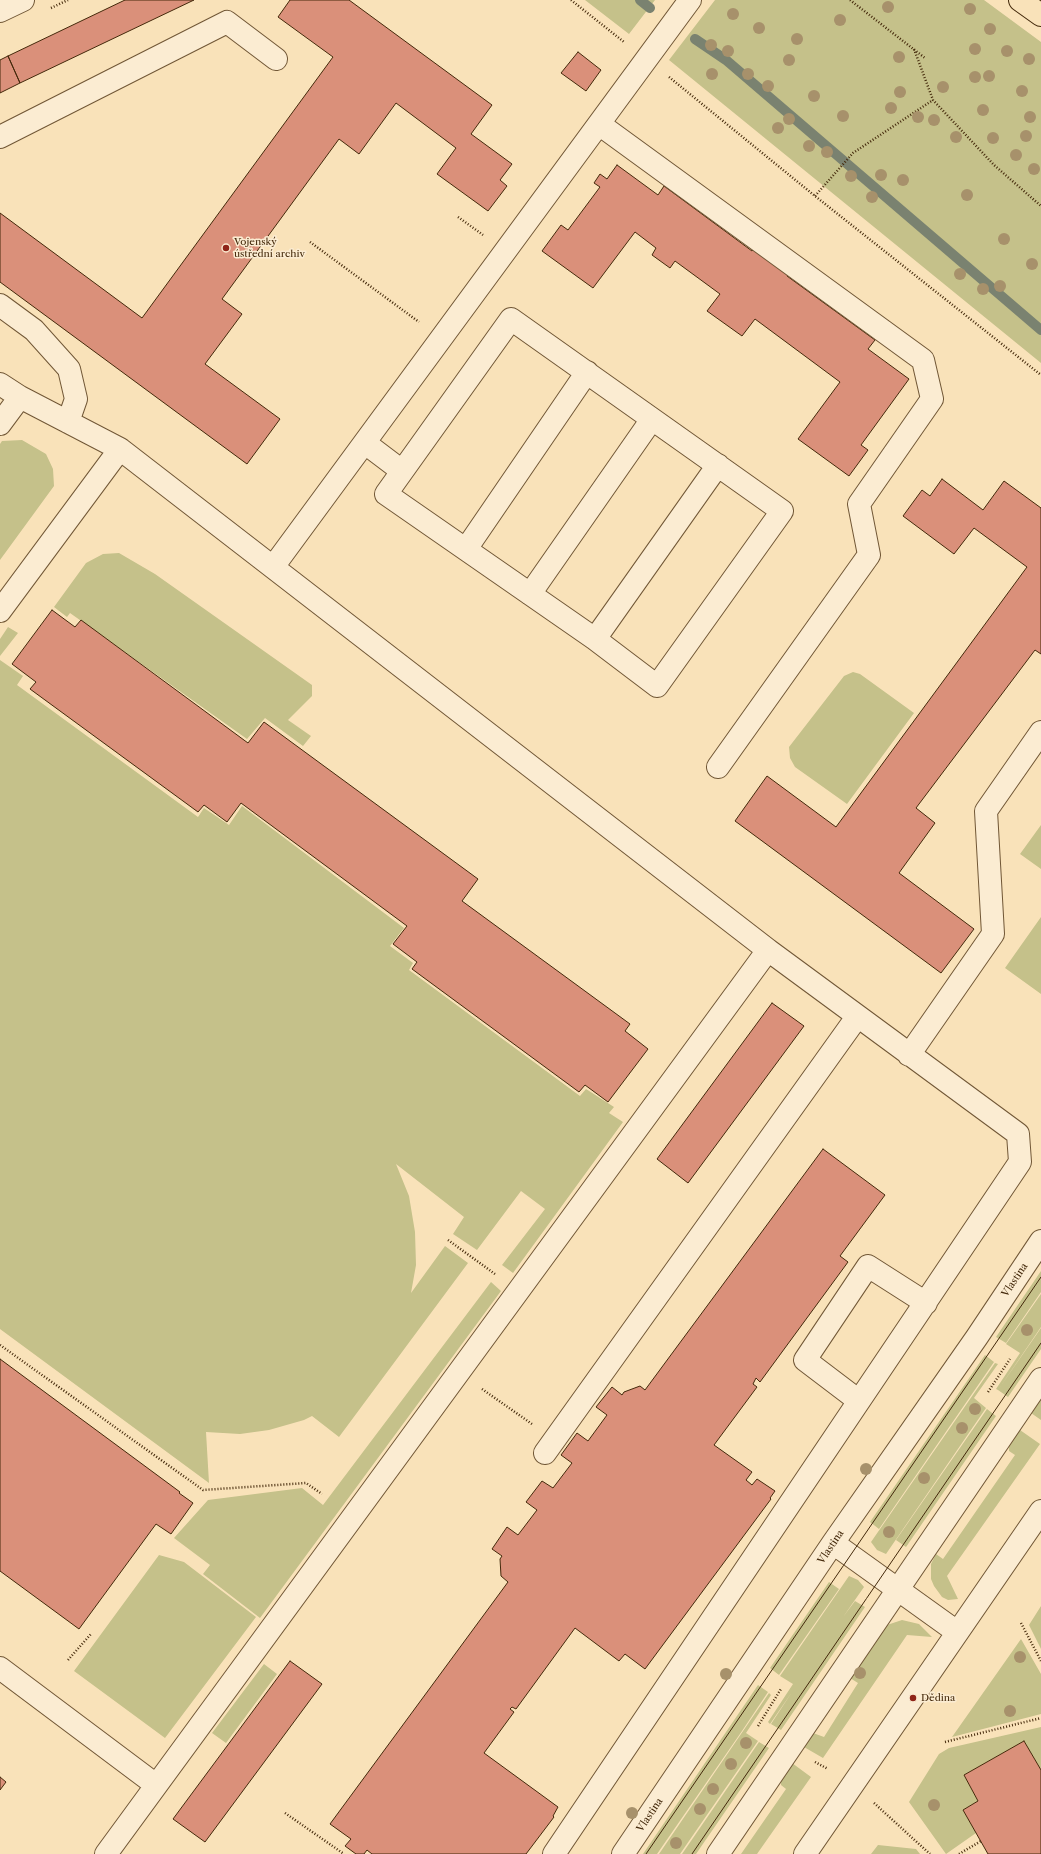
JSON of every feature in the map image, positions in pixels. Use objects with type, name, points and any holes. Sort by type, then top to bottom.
[{"type":"main road","points":[[1020,0],[1041,15]]},
{"type":"street","points":[[0,11],[24,0]]},
{"type":"street","points":[[273,567],[690,0]]},
{"type":"street","points":[[0,137],[227,22],[276,59]]},
{"type":"street","points":[[599,124],[923,360],[932,399],[859,504],[869,554],[718,768]]},
{"type":"street","points":[[0,305],[34,330],[69,369],[76,398],[68,422]]},
{"type":"street","points":[[511,318],[587,372],[782,511],[657,686],[595,639],[386,494],[511,318]]},
{"type":"street","points":[[466,549],[587,372]]},
{"type":"street","points":[[0,384],[20,397],[120,449],[768,950],[857,1017],[1018,1134],[1020,1162],[554,1854]]},
{"type":"street","points":[[0,424],[20,397]]},
{"type":"street","points":[[530,594],[652,419]]},
{"type":"street","points":[[365,443],[402,470]]},
{"type":"street","points":[[0,611],[120,449]]},
{"type":"street","points":[[595,639],[718,465]]},
{"type":"street","points":[[909,1055],[993,934],[986,811],[1041,732]]},
{"type":"street","points":[[106,1854],[768,950]]},
{"type":"street","points":[[550,1446],[857,1017]]},
{"type":"street","name":"Vlastina","points":[[623,1854],[833,1543],[977,1337],[1041,1241]]},
{"type":"street","points":[[859,1401],[805,1360],[868,1266],[926,1303]]},
{"type":"street","points":[[718,1854],[1041,1379]]},
{"type":"street","points":[[805,1854],[1041,1510]]},
{"type":"street","points":[[833,1543],[957,1632]]},
{"type":"street","points":[[0,1668],[156,1785]]},
{"type":"path","points":[[571,0],[815,196],[1041,374]]},
{"type":"path","points":[[850,0],[925,58]]},
{"type":"path","points":[[914,49],[933,100],[994,165],[1041,206]]},
{"type":"path","points":[[815,196],[853,153],[933,100]]},
{"type":"path","points":[[458,217],[483,236]]},
{"type":"path","points":[[310,242],[419,322]]},
{"type":"path","points":[[448,1240],[471,1257]]},
{"type":"path","points":[[0,1345],[203,1490],[306,1483],[322,1494]]},
{"type":"path","points":[[988,1392],[1010,1359]]},
{"type":"path","points":[[458,1373],[550,1446]]},
{"type":"path","points":[[1021,1623],[1041,1662]]},
{"type":"path","points":[[68,1660],[91,1634]]},
{"type":"path","points":[[758,1726],[781,1689]]},
{"type":"path","points":[[945,1742],[1041,1718]]},
{"type":"path","points":[[285,1813],[344,1854]]},
{"type":"path","points":[[959,1854],[981,1841]]},
{"type":"shaded area","points":[[585,0],[655,0],[629,34]]},
{"type":"shaded area","points":[[715,0],[984,0],[1041,42],[1041,363],[669,60]]},
{"type":"shaded area","points":[[22,440],[46,454],[53,469],[54,486],[0,560],[0,444],[2,441]]},
{"type":"shaded area","points":[[119,553],[155,574],[312,685],[312,696],[288,720],[311,736],[303,746],[265,718],[247,739],[70,613],[67,617],[54,607],[86,563],[103,554]]},
{"type":"shaded area","points":[[8,627],[18,633],[0,656],[0,639]]},
{"type":"shaded area","points":[[0,660],[23,676],[17,685],[198,817],[204,808],[229,825],[242,806],[404,928],[390,946],[413,963],[409,970],[580,1096],[586,1089],[614,1107],[609,1113],[623,1122],[513,1273],[502,1265],[545,1209],[521,1191],[477,1250],[453,1234],[464,1217],[396,1164],[409,1196],[415,1232],[416,1265],[411,1293],[445,1246],[468,1263],[339,1437],[312,1416],[304,1420],[269,1430],[240,1434],[206,1432],[209,1483],[0,1329]]},
{"type":"shaded area","points":[[853,672],[860,674],[914,713],[847,804],[795,767],[790,758],[789,747],[844,676]]},
{"type":"shaded area","points":[[1041,825],[1041,869],[1020,854]]},
{"type":"shaded area","points":[[1041,917],[1041,994],[1005,968]]},
{"type":"shaded area","points":[[1041,1271],[1041,1292],[1006,1343],[996,1337]]},
{"type":"shaded area","points":[[491,1282],[501,1291],[260,1618],[203,1574],[210,1565],[174,1538],[208,1500],[302,1488],[323,1505]]},
{"type":"shaded area","points":[[1041,1294],[1041,1327],[998,1390],[996,1389],[1020,1353],[1006,1344]]},
{"type":"shaded area","points":[[1041,1328],[1041,1349],[1008,1397],[998,1390]]},
{"type":"shaded area","points":[[985,1355],[994,1362],[879,1529],[870,1522]]},
{"type":"shaded area","points":[[995,1363],[998,1364],[974,1398],[986,1408],[886,1554],[877,1550],[871,1542]]},
{"type":"shaded area","points":[[1041,1398],[1041,1420],[1031,1413]]},
{"type":"shaded area","points":[[987,1409],[996,1416],[906,1547],[896,1540]]},
{"type":"shaded area","points":[[1020,1430],[1040,1444],[947,1576],[958,1599],[948,1600],[942,1597],[934,1586],[931,1579],[931,1564],[936,1554],[943,1559],[1015,1455],[1009,1451],[1009,1446]]},
{"type":"shaded area","points":[[159,1555],[184,1562],[256,1617],[165,1738],[74,1671]]},
{"type":"shaded area","points":[[849,1576],[858,1580],[864,1587],[843,1617],[855,1601],[865,1607],[781,1730],[771,1724],[792,1692],[770,1724],[768,1722],[793,1684],[780,1676]]},
{"type":"shaded area","points":[[829,1582],[839,1589],[779,1675],[770,1668]]},
{"type":"shaded area","points":[[1041,1606],[1041,1649],[1029,1625]]},
{"type":"shaded area","points":[[902,1620],[919,1624],[932,1637],[907,1635],[823,1758],[804,1747],[813,1733],[824,1737],[858,1683],[850,1678],[887,1625]]},
{"type":"shaded area","points":[[1021,1639],[1041,1674],[1041,1714],[952,1737]]},
{"type":"shaded area","points":[[264,1664],[277,1674],[226,1743],[212,1733]]},
{"type":"shaded area","points":[[758,1685],[768,1692],[742,1731],[657,1854],[643,1854]]},
{"type":"shaded area","points":[[769,1693],[771,1695],[746,1733],[758,1741],[680,1854],[659,1854]]},
{"type":"shaded area","points":[[1041,1727],[1041,1770],[1024,1741],[964,1775],[978,1801],[963,1810],[976,1833],[946,1854],[909,1802],[939,1754],[949,1748]]},
{"type":"shaded area","points":[[759,1742],[769,1748],[696,1854],[682,1854]]},
{"type":"shaded area","points":[[792,1763],[811,1777],[757,1854],[741,1854],[786,1789],[781,1785],[781,1781]]},
{"type":"shaded area","points":[[878,1845],[916,1849],[920,1854],[871,1854]]},
{"type":"building","points":[[125,0],[194,0],[20,83],[8,56]]},
{"type":"building","name":"Vojenský ústřední archiv","points":[[290,0],[349,0],[492,105],[471,134],[512,164],[500,180],[507,186],[488,211],[437,174],[456,148],[396,103],[359,154],[339,139],[222,299],[242,314],[205,364],[280,419],[247,464],[0,282],[0,213],[142,318],[333,57],[278,17]]},
{"type":"building","points":[[578,52],[601,70],[586,91],[561,73]]},
{"type":"building","points":[[8,56],[20,83],[0,93],[0,60]]},
{"type":"building","points":[[617,165],[658,195],[664,186],[752,251],[755,248],[789,273],[787,276],[875,340],[868,349],[909,379],[861,445],[868,450],[849,476],[798,439],[840,382],[755,319],[742,336],[707,311],[720,294],[675,261],[670,268],[652,255],[656,248],[635,232],[593,288],[542,251],[561,225],[568,230],[600,187],[594,183],[600,174],[607,179]]},
{"type":"building","points":[[942,479],[983,510],[1004,481],[1041,508],[1041,654],[1035,650],[916,808],[935,823],[899,873],[974,929],[941,973],[735,821],[767,776],[836,827],[1027,567],[974,528],[954,554],[903,516],[922,490],[930,496]]},
{"type":"building","points":[[52,610],[75,627],[81,620],[248,743],[264,722],[478,879],[462,901],[630,1024],[625,1031],[648,1049],[608,1102],[585,1085],[579,1092],[412,969],[417,962],[393,944],[407,926],[241,803],[227,822],[204,805],[198,812],[30,689],[36,682],[12,664]]},
{"type":"building","points":[[772,1003],[804,1026],[688,1183],[657,1159]]},
{"type":"building","points":[[823,1149],[885,1195],[840,1256],[848,1262],[760,1382],[756,1378],[753,1384],[757,1387],[714,1445],[752,1472],[746,1480],[752,1485],[757,1479],[775,1491],[770,1498],[771,1499],[645,1669],[625,1654],[619,1661],[575,1628],[516,1709],[512,1707],[510,1709],[514,1712],[484,1753],[558,1807],[553,1816],[554,1817],[526,1854],[372,1854],[367,1850],[364,1854],[356,1854],[345,1846],[351,1839],[330,1824],[508,1582],[501,1576],[500,1559],[502,1556],[492,1549],[507,1527],[518,1535],[537,1510],[526,1502],[542,1481],[553,1488],[572,1463],[561,1455],[577,1433],[588,1441],[607,1415],[596,1407],[612,1387],[622,1395],[624,1392],[640,1386],[645,1390]]},
{"type":"building","points":[[0,1359],[193,1503],[171,1534],[156,1524],[79,1629],[0,1571]]},
{"type":"building","points":[[290,1661],[322,1684],[205,1842],[173,1819]]},
{"type":"building","points":[[1024,1741],[1041,1770],[1041,1854],[988,1854],[963,1810],[978,1801],[964,1775]]},
{"type":"building","points":[[0,1777],[6,1782],[0,1790]]},
{"type":"waterway","points":[[640,0],[650,8]]},
{"type":"waterway","points":[[695,39],[726,60],[1041,330]]},
{"type":"tram line","points":[[646,1854],[1041,1277]]},
{"type":"tram line","points":[[692,1854],[1041,1343]]},
{"type":"place","name":"Vojenský ústřední archiv","points":[[226,248]]},
{"type":"place","name":"Dědina","points":[[913,1698]]}]
